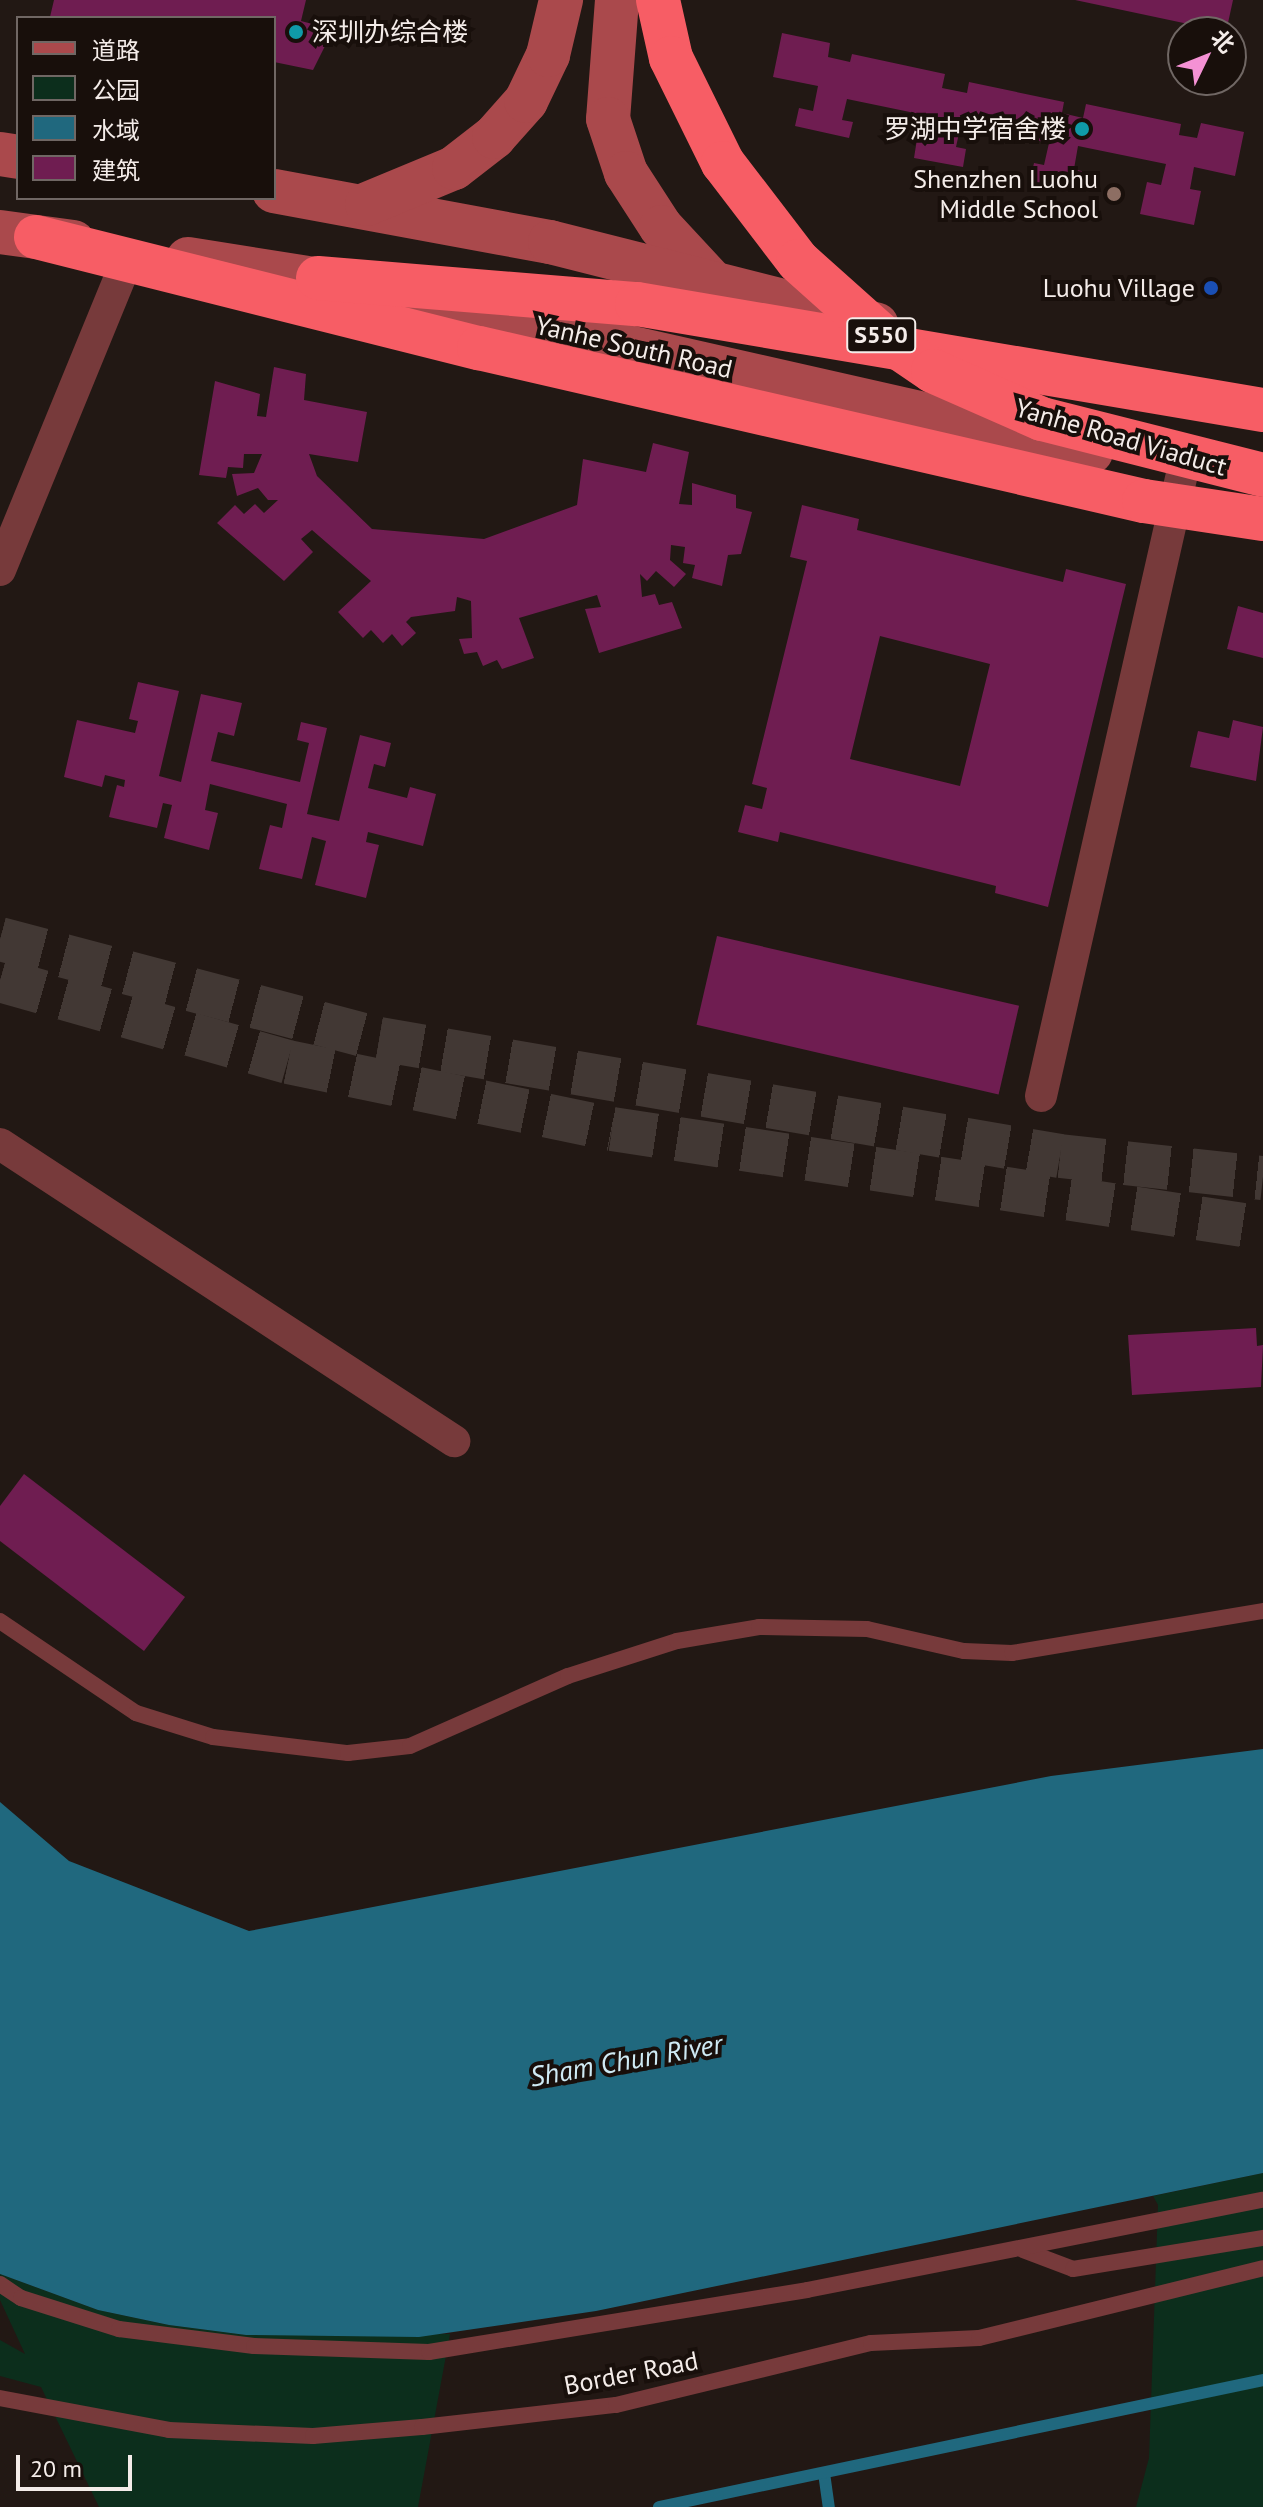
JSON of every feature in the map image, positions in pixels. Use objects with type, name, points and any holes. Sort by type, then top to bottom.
[{"type":"highway","name":"Yanhe Road Viaduct","points":[[658,0],[671,58],[723,163],[798,261],[883,337],[933,371],[1042,419],[1263,475]]},
{"type":"highway","points":[[18,234],[479,348],[1144,501],[1263,519]]},
{"type":"highway","points":[[318,278],[637,304],[1263,409]]},
{"type":"main road","points":[[367,204],[454,168],[510,119],[548,55],[561,0]]},
{"type":"main road","points":[[617,0],[608,119],[617,146],[661,227],[713,283]]},
{"type":"main road","points":[[276,191],[367,204],[713,283],[931,339],[1263,409]]},
{"type":"main road","name":"Yanhe South Road","points":[[18,234],[318,278],[1263,491]]},
{"type":"street","points":[[0,570],[127,260]]},
{"type":"street","points":[[1041,1096],[1182,474]]},
{"type":"street","points":[[0,1144],[454,1441]]},
{"type":"lane","points":[[0,1621],[136,1713],[213,1737],[348,1753],[410,1746],[568,1676],[677,1641],[759,1627],[867,1629],[964,1651],[1012,1653],[1263,1611]]},
{"type":"lane","points":[[0,2284],[21,2298],[119,2329],[254,2346],[429,2352],[1023,2250],[1263,2200]]},
{"type":"lane","points":[[1023,2250],[1073,2269],[1263,2238]]},
{"type":"lane","name":"Border Road","points":[[0,2398],[169,2430],[313,2436],[422,2427],[616,2405],[871,2343],[979,2338],[1263,2268]]},
{"type":"green space","points":[[1263,2173],[1263,2507],[1136,2507],[1149,2458],[1158,2205],[1153,2196]]},
{"type":"green space","points":[[0,2274],[98,2310],[169,2325],[246,2335],[450,2334],[418,2507],[99,2507],[41,2387],[0,2376],[0,2340],[25,2354],[0,2300]]},
{"type":"water","name":"Sham Chun River","points":[[1263,1749],[1263,2173],[596,2311],[419,2337],[246,2335],[169,2325],[98,2310],[0,2274],[0,1802],[69,1861],[249,1931],[1051,1776]]},
{"type":"building","name":"深圳办综合楼","points":[[54,0],[306,0],[301,21],[320,26],[317,37],[327,42],[313,70],[276,62],[276,16],[50,16]]},
{"type":"building","points":[[1075,0],[1233,0],[1230,16],[1167,16],[1167,19]]},
{"type":"building","name":"罗湖中学宿舍楼","points":[[782,33],[830,43],[828,57],[850,62],[852,54],[945,74],[942,88],[967,93],[969,82],[1064,102],[1062,113],[1083,118],[1086,104],[1181,124],[1179,135],[1197,138],[1201,123],[1244,132],[1235,176],[1194,167],[1190,189],[1201,191],[1194,225],[1140,214],[1147,182],[1161,185],[1166,164],[1078,146],[1074,169],[1085,172],[1081,192],[1030,181],[1034,163],[1044,165],[1049,143],[961,124],[956,147],[966,149],[963,167],[914,158],[917,139],[929,141],[934,117],[847,99],[842,120],[853,122],[849,138],[795,126],[799,108],[813,111],[818,86],[773,77]]},
{"type":"building","points":[[274,367],[306,374],[304,400],[367,412],[358,462],[309,454],[317,476],[372,529],[484,539],[577,505],[583,459],[646,472],[653,443],[689,452],[679,504],[692,505],[692,483],[736,495],[736,508],[752,512],[741,554],[728,555],[722,586],[692,578],[695,565],[683,563],[685,547],[671,545],[670,560],[686,574],[674,587],[656,571],[647,581],[640,574],[642,597],[655,594],[659,605],[672,602],[682,628],[599,653],[585,609],[601,607],[597,595],[519,618],[534,658],[502,669],[497,660],[483,666],[477,652],[464,654],[459,639],[472,638],[471,601],[457,597],[455,611],[411,617],[406,622],[416,633],[402,646],[392,634],[383,643],[371,630],[363,638],[338,612],[371,581],[312,530],[301,539],[313,552],[284,581],[217,523],[235,505],[244,514],[255,504],[264,513],[278,500],[268,500],[258,488],[237,496],[232,474],[254,473],[262,454],[244,454],[243,468],[228,467],[226,478],[199,475],[215,381],[260,394],[257,416],[266,417]]},
{"type":"building","points":[[802,505],[859,519],[857,530],[1063,582],[1066,569],[1126,584],[1048,907],[995,893],[996,886],[780,832],[778,842],[738,832],[745,805],[762,809],[767,788],[752,784],[807,561],[790,557]],"holes":[[[880,636],[990,664],[960,786],[850,759]]]},
{"type":"building","points":[[1238,606],[1263,613],[1263,658],[1227,649]]},
{"type":"building","points":[[138,682],[179,691],[159,776],[181,782],[201,694],[242,703],[234,736],[218,732],[211,761],[300,782],[309,743],[297,740],[301,722],[327,728],[307,814],[339,821],[360,735],[391,743],[385,767],[374,764],[368,788],[407,798],[410,787],[436,794],[423,846],[368,832],[366,842],[379,845],[366,898],[315,885],[326,841],[312,837],[302,879],[259,869],[270,825],[282,828],[287,804],[210,784],[205,810],[218,813],[209,850],[164,838],[172,805],[163,803],[157,828],[109,817],[117,785],[124,787],[125,780],[105,775],[102,787],[64,777],[77,720],[135,733],[138,721],[129,719]]},
{"type":"building","points":[[1233,720],[1263,727],[1256,781],[1190,767],[1198,731],[1229,738]]},
{"type":"building","points":[[717,936],[1019,1006],[999,1094],[697,1025]]},
{"type":"building","points":[[1256,1328],[1257,1346],[1263,1345],[1261,1387],[1132,1395],[1128,1335]]},
{"type":"building","points":[[24,1474],[185,1597],[144,1651],[0,1541],[0,1506]]},
{"type":"waterway","points":[[659,2507],[1263,2380]]},
{"type":"waterway","points":[[824,2473],[829,2507]]},
{"type":"tunnel","points":[[0,939],[379,1039],[1060,1156],[1263,1178]]},
{"type":"tunnel","points":[[0,980],[288,1062],[612,1129],[1263,1228]]},
{"type":"place","name":"深圳办综合楼","points":[[296,32]]},
{"type":"place","name":"罗湖中学宿舍楼","points":[[1082,129]]},
{"type":"place","name":"Shenzhen Luohu Middle School","points":[[1114,194]]},
{"type":"place","name":"Luohu Village","points":[[1211,288]]}]
